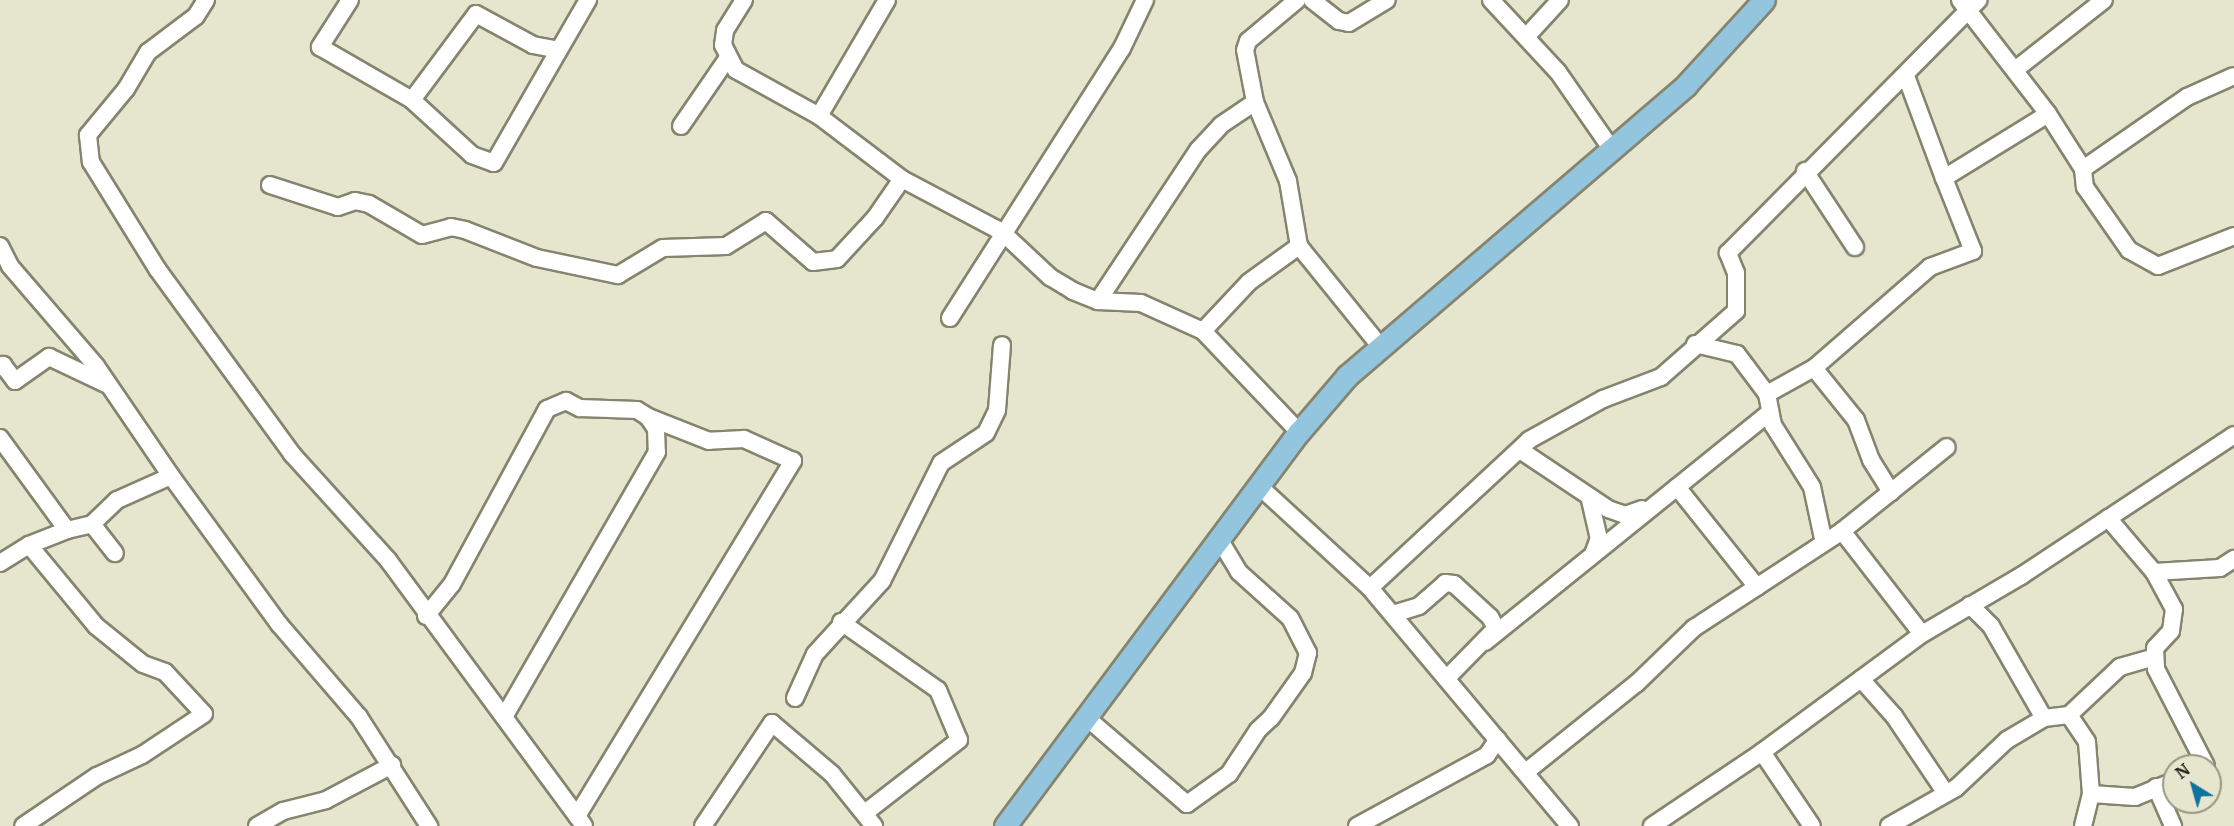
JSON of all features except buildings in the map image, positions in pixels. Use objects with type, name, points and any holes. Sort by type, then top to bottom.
[{"type":"main road","points":[[1005,826],[1299,432],[1380,346],[1613,151],[1686,85],[1764,0]]},
{"type":"street","points":[[206,0],[196,16],[148,52],[126,89],[88,135],[92,162],[158,270],[292,454],[388,560],[426,616],[580,821],[793,461],[752,441],[709,441],[648,417],[637,410],[580,408],[566,401],[547,409],[452,584],[426,616]]},
{"type":"street","points":[[350,0],[320,47],[412,100],[472,155],[494,163],[588,0]]},
{"type":"street","points":[[681,126],[726,59],[725,31],[744,0]]},
{"type":"street","points":[[819,116],[887,0]]},
{"type":"street","points":[[950,318],[989,264],[1002,232],[1122,48],[1145,0]]},
{"type":"street","points":[[1297,0],[1248,41],[1245,50],[1255,102],[1288,181],[1299,246],[1380,346]]},
{"type":"street","points":[[1312,0],[1339,21],[1348,23],[1387,0]]},
{"type":"street","points":[[1491,0],[1558,72],[1613,151]]},
{"type":"street","points":[[1526,37],[1560,0]]},
{"type":"street","points":[[2015,70],[2104,0]]},
{"type":"street","points":[[1370,588],[1520,450],[1572,415],[1660,377],[1695,344],[1736,311],[1736,273],[1728,253],[1805,171],[1906,76],[1969,3],[2048,114],[2083,169],[2085,187],[2129,250],[2141,259],[2158,266],[2234,237]]},
{"type":"street","points":[[412,100],[476,14],[533,45],[559,50]]},
{"type":"street","points":[[726,59],[759,87],[819,116],[902,179],[1002,232],[1050,277],[1098,301],[1142,303],[1203,331],[1299,432]]},
{"type":"street","points":[[1767,394],[1814,368],[1930,267],[1973,251],[1906,76]]},
{"type":"street","points":[[2083,169],[2187,97],[2234,76]]},
{"type":"street","points":[[1098,301],[1198,150],[1221,125],[1255,102]]},
{"type":"street","points":[[1944,177],[2048,114]]},
{"type":"street","points":[[1805,171],[1855,247]]},
{"type":"street","points":[[270,185],[338,207],[355,201],[369,204],[422,235],[452,227],[537,258],[618,275],[663,248],[726,246],[766,221],[813,262],[837,259],[875,218],[902,179]]},
{"type":"street","points":[[0,246],[10,266],[107,384],[222,550],[359,717],[392,765],[429,826]]},
{"type":"street","points":[[1203,331],[1249,282],[1299,246]]},
{"type":"street","points":[[1695,344],[1737,354],[1767,394],[1773,425],[1812,487],[1824,543]]},
{"type":"street","points":[[795,698],[815,654],[841,622],[882,580],[941,463],[986,433],[997,410],[1002,345]]},
{"type":"street","points":[[0,367],[3,365],[15,381],[49,357],[107,384]]},
{"type":"street","points":[[1814,368],[1856,420],[1870,460],[1891,492]]},
{"type":"street","points":[[1447,678],[1485,642],[1594,552],[1770,412]]},
{"type":"street","points":[[504,717],[657,452],[656,429],[648,417]]},
{"type":"street","points":[[1652,826],[1762,753],[1922,634],[2108,518],[2234,435]]},
{"type":"street","points":[[0,438],[67,530]]},
{"type":"street","points":[[1527,771],[1637,683],[1694,628],[1842,531],[1947,447]]},
{"type":"street","points":[[1520,450],[1590,500],[1625,515],[1650,506]]},
{"type":"street","points":[[0,562],[29,546],[67,530],[92,524],[117,500],[171,476]]},
{"type":"street","points":[[1259,486],[1370,588],[1527,771],[1570,826]]},
{"type":"street","points":[[1677,487],[1757,586]]},
{"type":"street","points":[[1590,500],[1599,538],[1594,552]]},
{"type":"street","points":[[1889,826],[1945,792],[1956,788],[2007,740],[2043,717],[2068,715],[2120,667],[2154,657],[2175,622],[2174,609],[2154,572],[2108,518]]},
{"type":"street","points":[[92,524],[115,553]]},
{"type":"street","points":[[1842,531],[1922,634]]},
{"type":"street","points":[[1087,718],[1187,804],[1229,774],[1258,730],[1271,718],[1303,673],[1308,653],[1290,618],[1239,572],[1220,540]]},
{"type":"street","points":[[23,826],[97,776],[142,755],[204,714],[165,672],[143,664],[96,626],[29,546]]},
{"type":"street","points":[[2154,572],[2220,568],[2234,559]]},
{"type":"street","points":[[1393,614],[1419,606],[1445,583],[1454,584],[1494,622],[1496,628],[1485,642]]},
{"type":"street","points":[[1970,605],[1991,626],[2043,717]]},
{"type":"street","points":[[706,825],[772,723],[832,774],[869,819],[959,740],[938,690],[841,622]]},
{"type":"street","points":[[2154,657],[2200,754]]},
{"type":"street","points":[[1861,679],[1894,716],[1945,792]]},
{"type":"street","points":[[2068,715],[2087,742],[2091,794],[2083,826]]},
{"type":"street","points":[[1358,826],[1487,755],[1498,739]]},
{"type":"street","points":[[1762,753],[1812,826]]},
{"type":"street","points":[[257,826],[283,811],[326,800],[392,765]]},
{"type":"street","points":[[2091,794],[2135,797],[2162,785]]},
{"type":"street","points":[[2156,787],[2173,826]]}]
